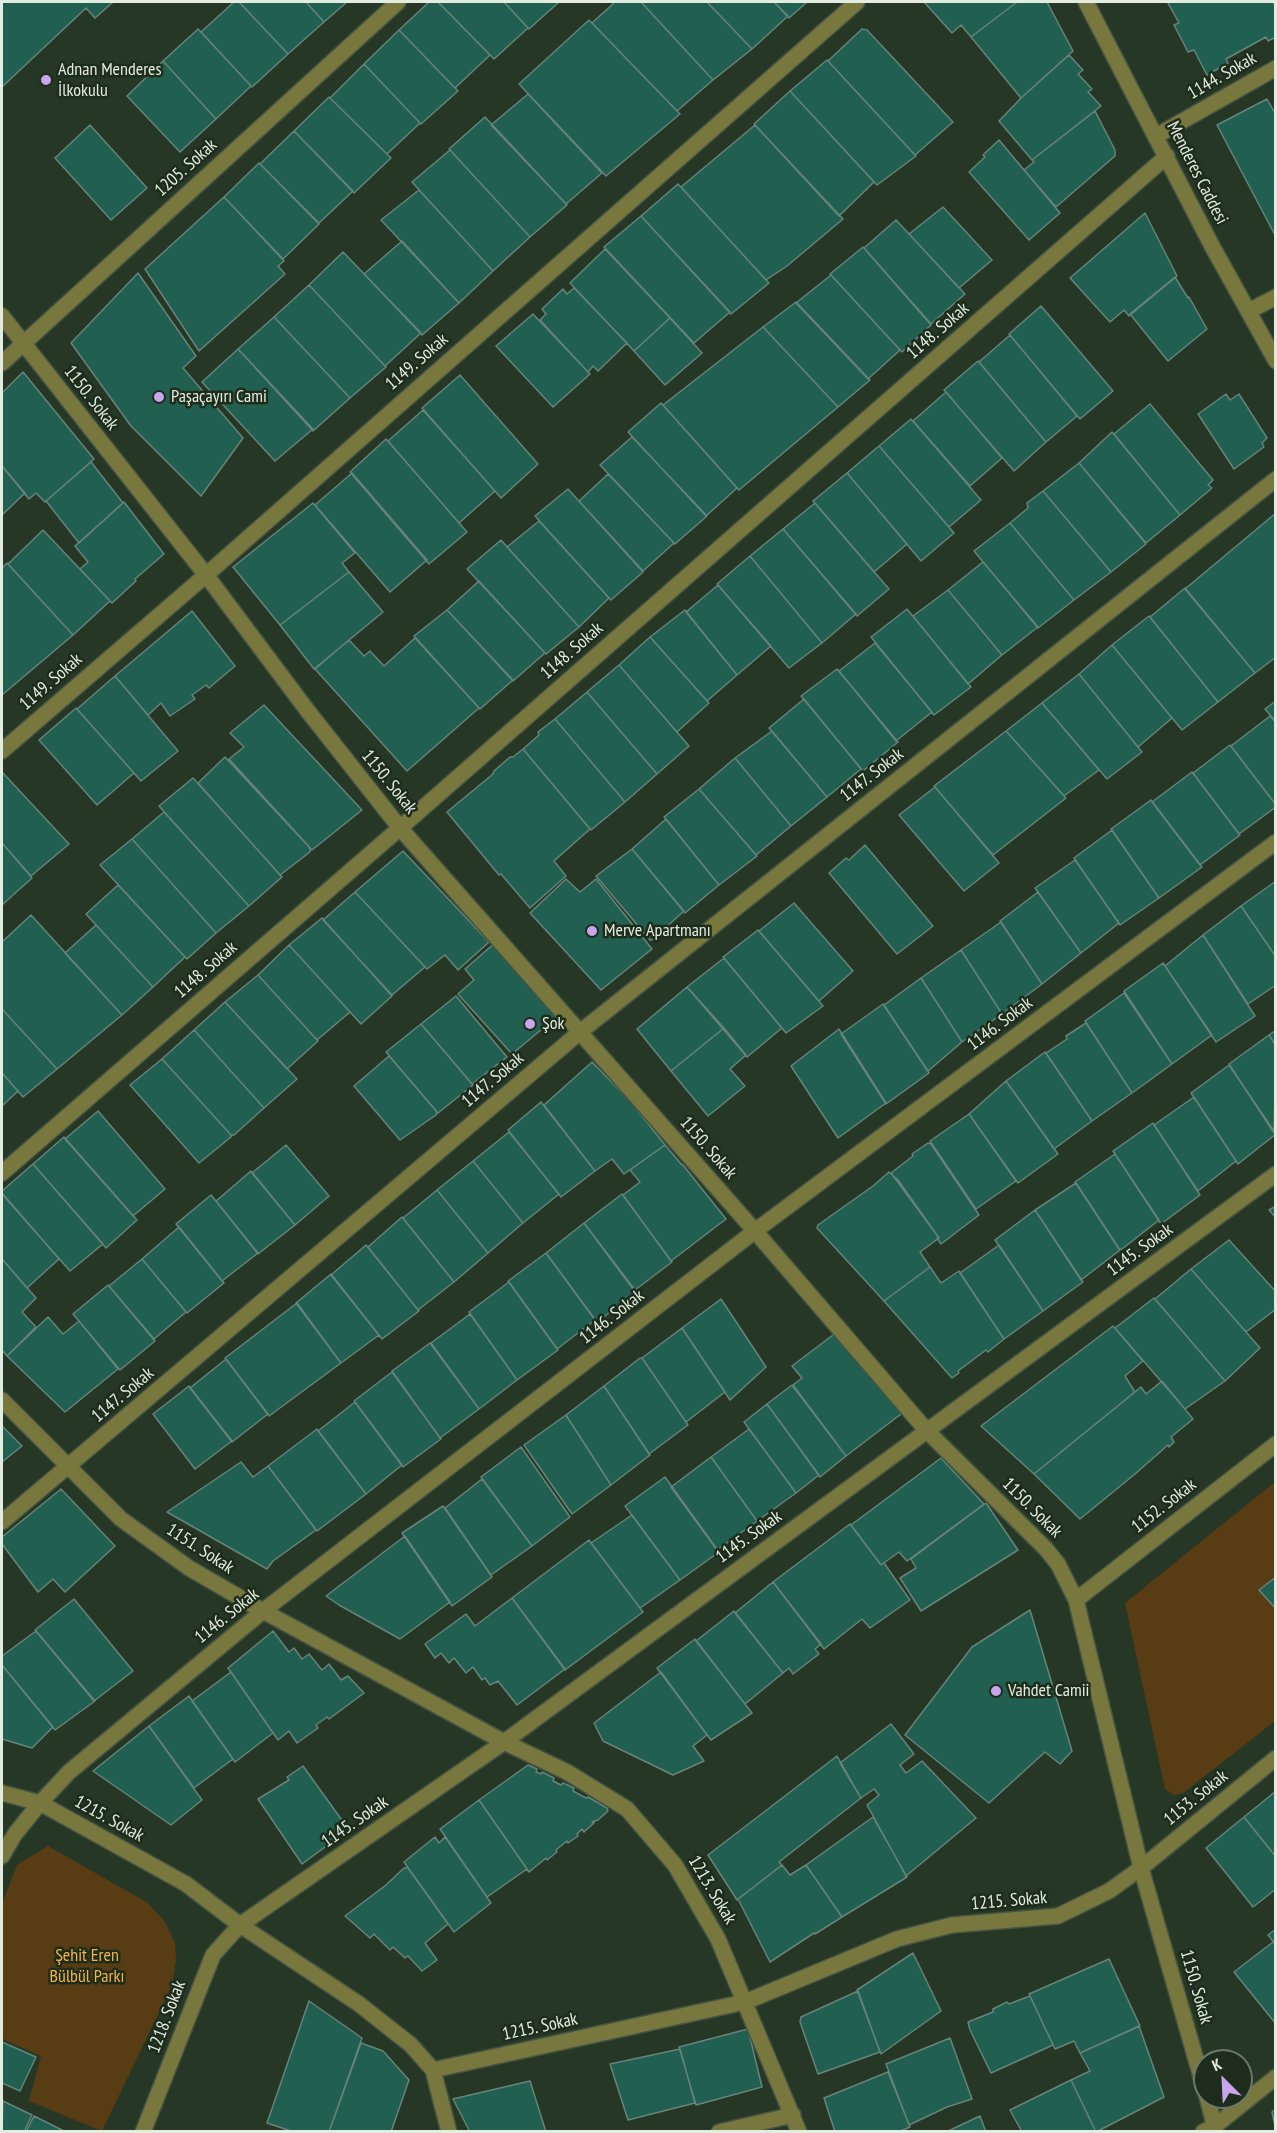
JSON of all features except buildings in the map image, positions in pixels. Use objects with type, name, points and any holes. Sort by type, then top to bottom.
[{"type":"street","name":"1205. Sokak","points":[[2,363],[398,2]]},
{"type":"street","name":"1149. Sokak","points":[[2,751],[857,2]]},
{"type":"street","name":"Menderes Caddesi","points":[[1086,2],[1212,246],[1275,361]]},
{"type":"street","name":"1144. Sokak","points":[[1156,136],[1275,68]]},
{"type":"street","name":"1148. Sokak","points":[[2,1173],[400,828],[1167,156]]},
{"type":"street","points":[[1249,311],[1275,297]]},
{"type":"street","name":"1150. Sokak","points":[[2,316],[206,574],[307,710],[400,828],[755,1231],[927,1431],[1046,1549],[1058,1564],[1076,1600],[1142,1868],[1193,2049]]},
{"type":"street","name":"1147. Sokak","points":[[2,1522],[580,1032],[1275,479]]},
{"type":"street","name":"1146. Sokak","points":[[2,1856],[40,1803],[69,1772],[263,1611],[755,1231],[1275,842]]},
{"type":"street","name":"1145. Sokak","points":[[240,1925],[504,1742],[1275,1174]]},
{"type":"street","name":"1151. Sokak","points":[[2,1400],[121,1519],[189,1568],[263,1611],[504,1742]]},
{"type":"street","name":"1152. Sokak","points":[[1076,1600],[1275,1444]]},
{"type":"street","name":"1213. Sokak","points":[[504,1742],[567,1772],[627,1809],[675,1865],[718,1939],[799,2132]]},
{"type":"street","name":"1153. Sokak","points":[[1142,1868],[1275,1758]]},
{"type":"street","name":"1215. Sokak","points":[[2,1793],[40,1803],[186,1884],[240,1925],[359,2004],[411,2045],[433,2070],[745,2002],[897,1939],[952,1925],[1058,1916],[1109,1891],[1142,1868]]},
{"type":"street","name":"1218. Sokak","points":[[144,2132],[213,1954],[240,1925]]},
{"type":"street","points":[[433,2070],[449,2132]]},
{"type":"street","points":[[1212,2130],[1275,2078]]},
{"type":"street","points":[[1209,2109],[1212,2130]]},
{"type":"street","points":[[719,2132],[793,2115]]},
{"type":"green space","points":[[1275,1482],[1275,1721],[1183,1793],[1174,1795],[1165,1789],[1125,1603]]},
{"type":"green space","name":"Şehit Eren Bülbül Parkı","points":[[48,1846],[148,1903],[165,1922],[175,1943],[176,1960],[172,1985],[102,2131],[29,2101],[41,2056],[2,2039],[2,1904],[17,1865]]},
{"type":"place","name":"Adnan Menderes İlkokulu","points":[[46,80]]},
{"type":"place","name":"Paşaçayırı Cami","points":[[159,397]]},
{"type":"place","name":"Merve Apartmanı","points":[[592,931]]},
{"type":"place","name":"Şok","points":[[530,1024]]},
{"type":"place","name":"Vahdet Camii","points":[[996,1691]]}]
